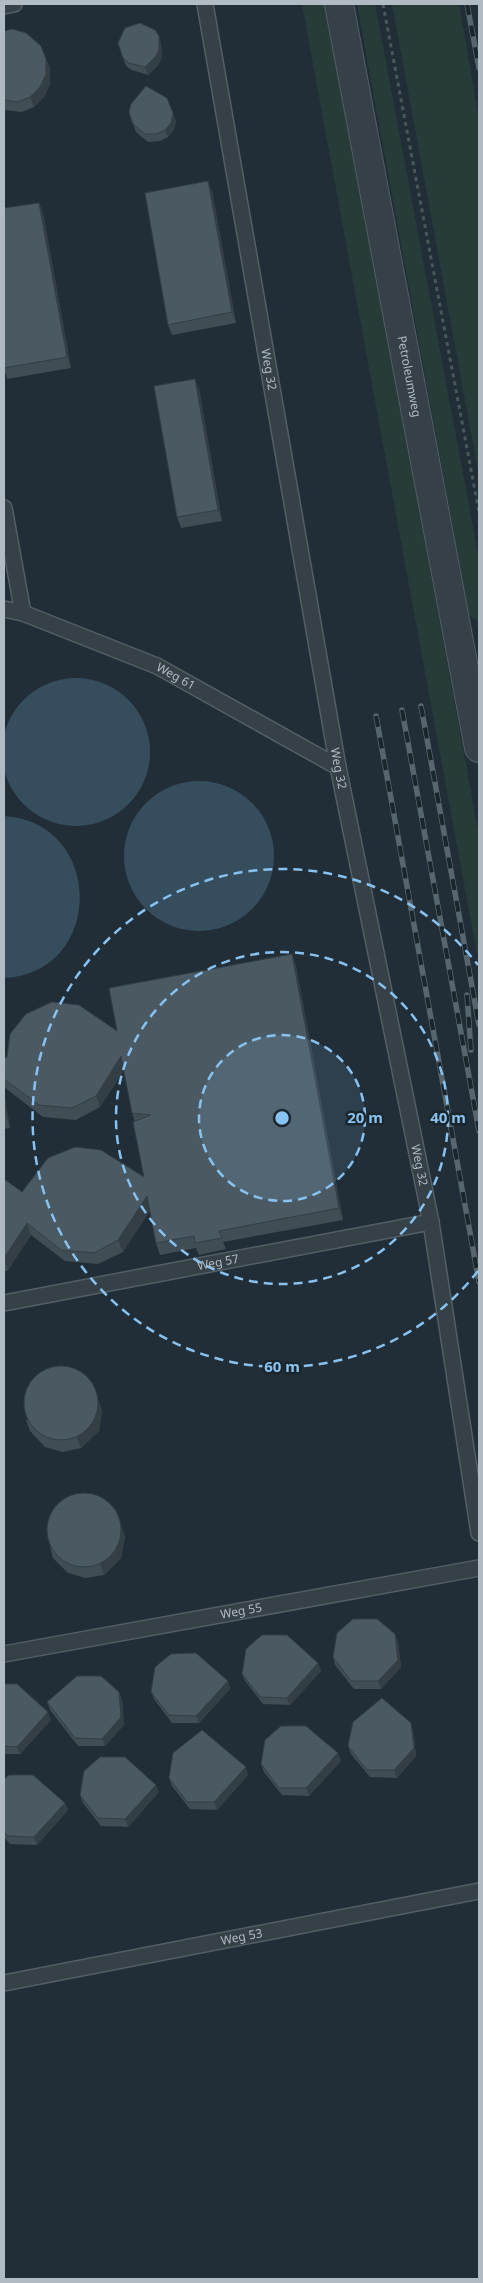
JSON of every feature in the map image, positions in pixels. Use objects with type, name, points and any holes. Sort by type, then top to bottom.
[{"type":"street","name":"Petroleumweg","points":[[339,4],[472,663],[479,748]]},
{"type":"lane","points":[[4,6],[14,4]]},
{"type":"lane","name":"Weg 32","points":[[205,4],[338,767],[431,1222],[479,1533]]},
{"type":"lane","points":[[4,508],[23,613]]},
{"type":"lane","name":"Weg 61","points":[[4,609],[23,613],[157,666],[338,767]]},
{"type":"lane","name":"Weg 57","points":[[4,1303],[431,1222]]},
{"type":"lane","name":"Weg 55","points":[[4,1654],[479,1568]]},
{"type":"lane","name":"Weg 53","points":[[4,1983],[479,1891]]},
{"type":"path","points":[[383,4],[479,512]]},
{"type":"green space","points":[[302,4],[326,4],[479,836],[479,965]]},
{"type":"green space","points":[[357,4],[375,4],[479,559],[479,622],[469,615]]},
{"type":"green space","points":[[392,4],[459,4],[479,119],[479,476]]},
{"type":"water","points":[[76,678],[104,684],[128,700],[144,724],[150,752],[144,780],[128,804],[104,820],[76,826],[48,820],[24,804],[8,780],[2,752],[8,724],[24,700],[48,684]]},
{"type":"water","points":[[199,781],[214,782],[228,787],[241,793],[252,803],[262,814],[268,827],[273,841],[273,871],[268,885],[262,898],[252,909],[241,919],[228,925],[214,930],[199,931],[184,930],[170,925],[157,919],[146,909],[136,898],[130,885],[125,871],[124,856],[125,841],[130,827],[136,814],[146,803],[157,793],[170,787],[184,782]]},
{"type":"water","points":[[4,816],[37,824],[61,843],[75,869],[80,897],[75,926],[61,951],[37,970],[4,978]]},
{"type":"building","points":[[140,23],[155,30],[159,36],[159,49],[156,56],[145,67],[129,63],[123,58],[118,43],[125,28]]},
{"type":"building","points":[[12,29],[26,33],[41,46],[46,59],[46,74],[40,87],[30,97],[18,102],[4,100],[4,31]]},
{"type":"building","points":[[146,86],[167,98],[173,113],[171,123],[165,130],[157,134],[145,134],[133,124],[129,112],[131,104]]},
{"type":"building","points":[[208,181],[232,312],[168,325],[145,193]]},
{"type":"building","points":[[39,203],[67,357],[4,368],[4,208]]},
{"type":"building","points":[[195,379],[218,510],[177,517],[154,386]]},
{"type":"building","points":[[292,954],[339,1208],[219,1231],[222,1238],[195,1243],[194,1236],[156,1243],[147,1196],[118,1240],[94,1253],[61,1250],[27,1223],[4,1258],[4,1179],[22,1192],[48,1158],[75,1147],[101,1150],[144,1177],[133,1122],[151,1115],[132,1113],[121,1056],[96,1096],[72,1108],[39,1105],[4,1079],[4,1058],[7,1057],[10,1034],[26,1014],[52,1002],[79,1005],[117,1031],[109,988]]},
{"type":"building","points":[[61,1366],[82,1372],[92,1382],[98,1403],[92,1424],[82,1434],[61,1440],[40,1434],[30,1424],[24,1403],[30,1382],[40,1372]]},
{"type":"building","points":[[84,1493],[105,1499],[115,1509],[121,1530],[115,1551],[105,1561],[84,1567],[63,1561],[53,1551],[47,1530],[53,1509],[63,1499]]},
{"type":"building","points":[[353,1619],[377,1619],[395,1634],[398,1660],[378,1681],[351,1681],[333,1657],[337,1633]]},
{"type":"building","points":[[262,1635],[287,1635],[318,1663],[287,1698],[260,1697],[242,1674],[246,1649]]},
{"type":"building","points":[[196,1653],[228,1681],[196,1716],[169,1715],[151,1692],[155,1667],[171,1654]]},
{"type":"building","points":[[77,1676],[101,1676],[119,1692],[121,1717],[102,1739],[75,1738],[47,1702]]},
{"type":"building","points":[[4,1684],[17,1684],[48,1712],[17,1747],[4,1746]]},
{"type":"building","points":[[382,1698],[411,1723],[414,1748],[394,1770],[367,1770],[348,1746],[353,1722]]},
{"type":"building","points":[[281,1726],[306,1726],[338,1753],[306,1788],[279,1788],[261,1764],[265,1740]]},
{"type":"building","points":[[202,1730],[246,1767],[214,1802],[187,1802],[169,1778],[173,1753]]},
{"type":"building","points":[[100,1757],[125,1757],[156,1785],[125,1819],[98,1818],[80,1795],[84,1771]]},
{"type":"building","points":[[9,1775],[33,1775],[65,1803],[34,1837],[7,1836],[4,1832],[4,1779]]},
{"type":"railway","points":[[467,4],[479,68]]},
{"type":"railway","points":[[421,706],[479,1025]]},
{"type":"railway","points":[[402,710],[479,1131]]},
{"type":"railway","points":[[376,716],[479,1282]]},
{"type":"railway","points":[[467,995],[471,1050]]}]
